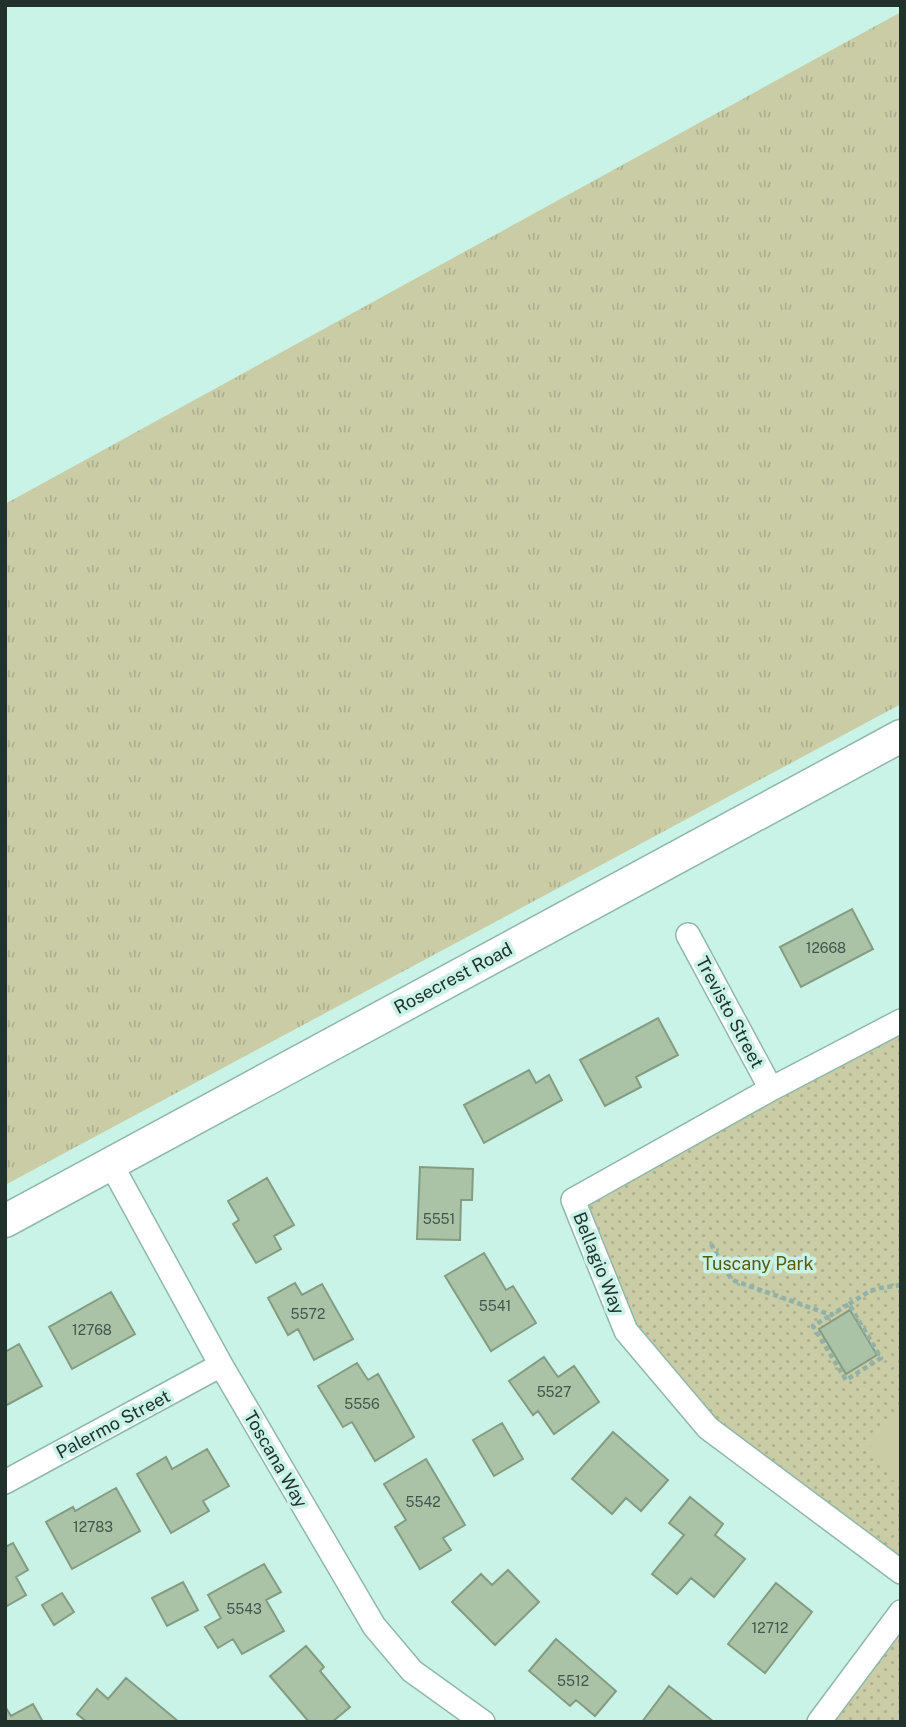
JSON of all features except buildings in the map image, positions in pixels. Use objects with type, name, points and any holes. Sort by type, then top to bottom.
[{"type":"main road","name":"Rosecrest Road","points":[[5,1221],[901,736]]},
{"type":"street","name":"Trevisto Street","points":[[688,935],[771,1089]]},
{"type":"street","name":"Bellagio Way","points":[[901,1021],[771,1089],[573,1200],[626,1331],[708,1428],[901,1572]]},
{"type":"street","name":"Toscana Way","points":[[111,1164],[221,1365],[374,1626],[412,1671],[483,1722]]},
{"type":"street","name":"Palermo Street","points":[[5,1482],[221,1365]]},
{"type":"street","points":[[819,1722],[901,1612]]},
{"type":"path","points":[[711,1244],[734,1280],[831,1315]]},
{"type":"path","points":[[849,1304],[881,1358],[846,1380],[813,1326],[849,1304],[870,1292],[901,1285]]},
{"type":"green space","points":[[901,12],[901,704],[5,1185],[5,504]]},
{"type":"green space","name":"Tuscany Park","points":[[901,1021],[901,1572],[708,1428],[626,1331],[574,1200]]},
{"type":"green space","points":[[901,1415],[901,1476],[892,1481],[865,1437]]},
{"type":"green space","points":[[901,1612],[901,1722],[819,1722]]}]
